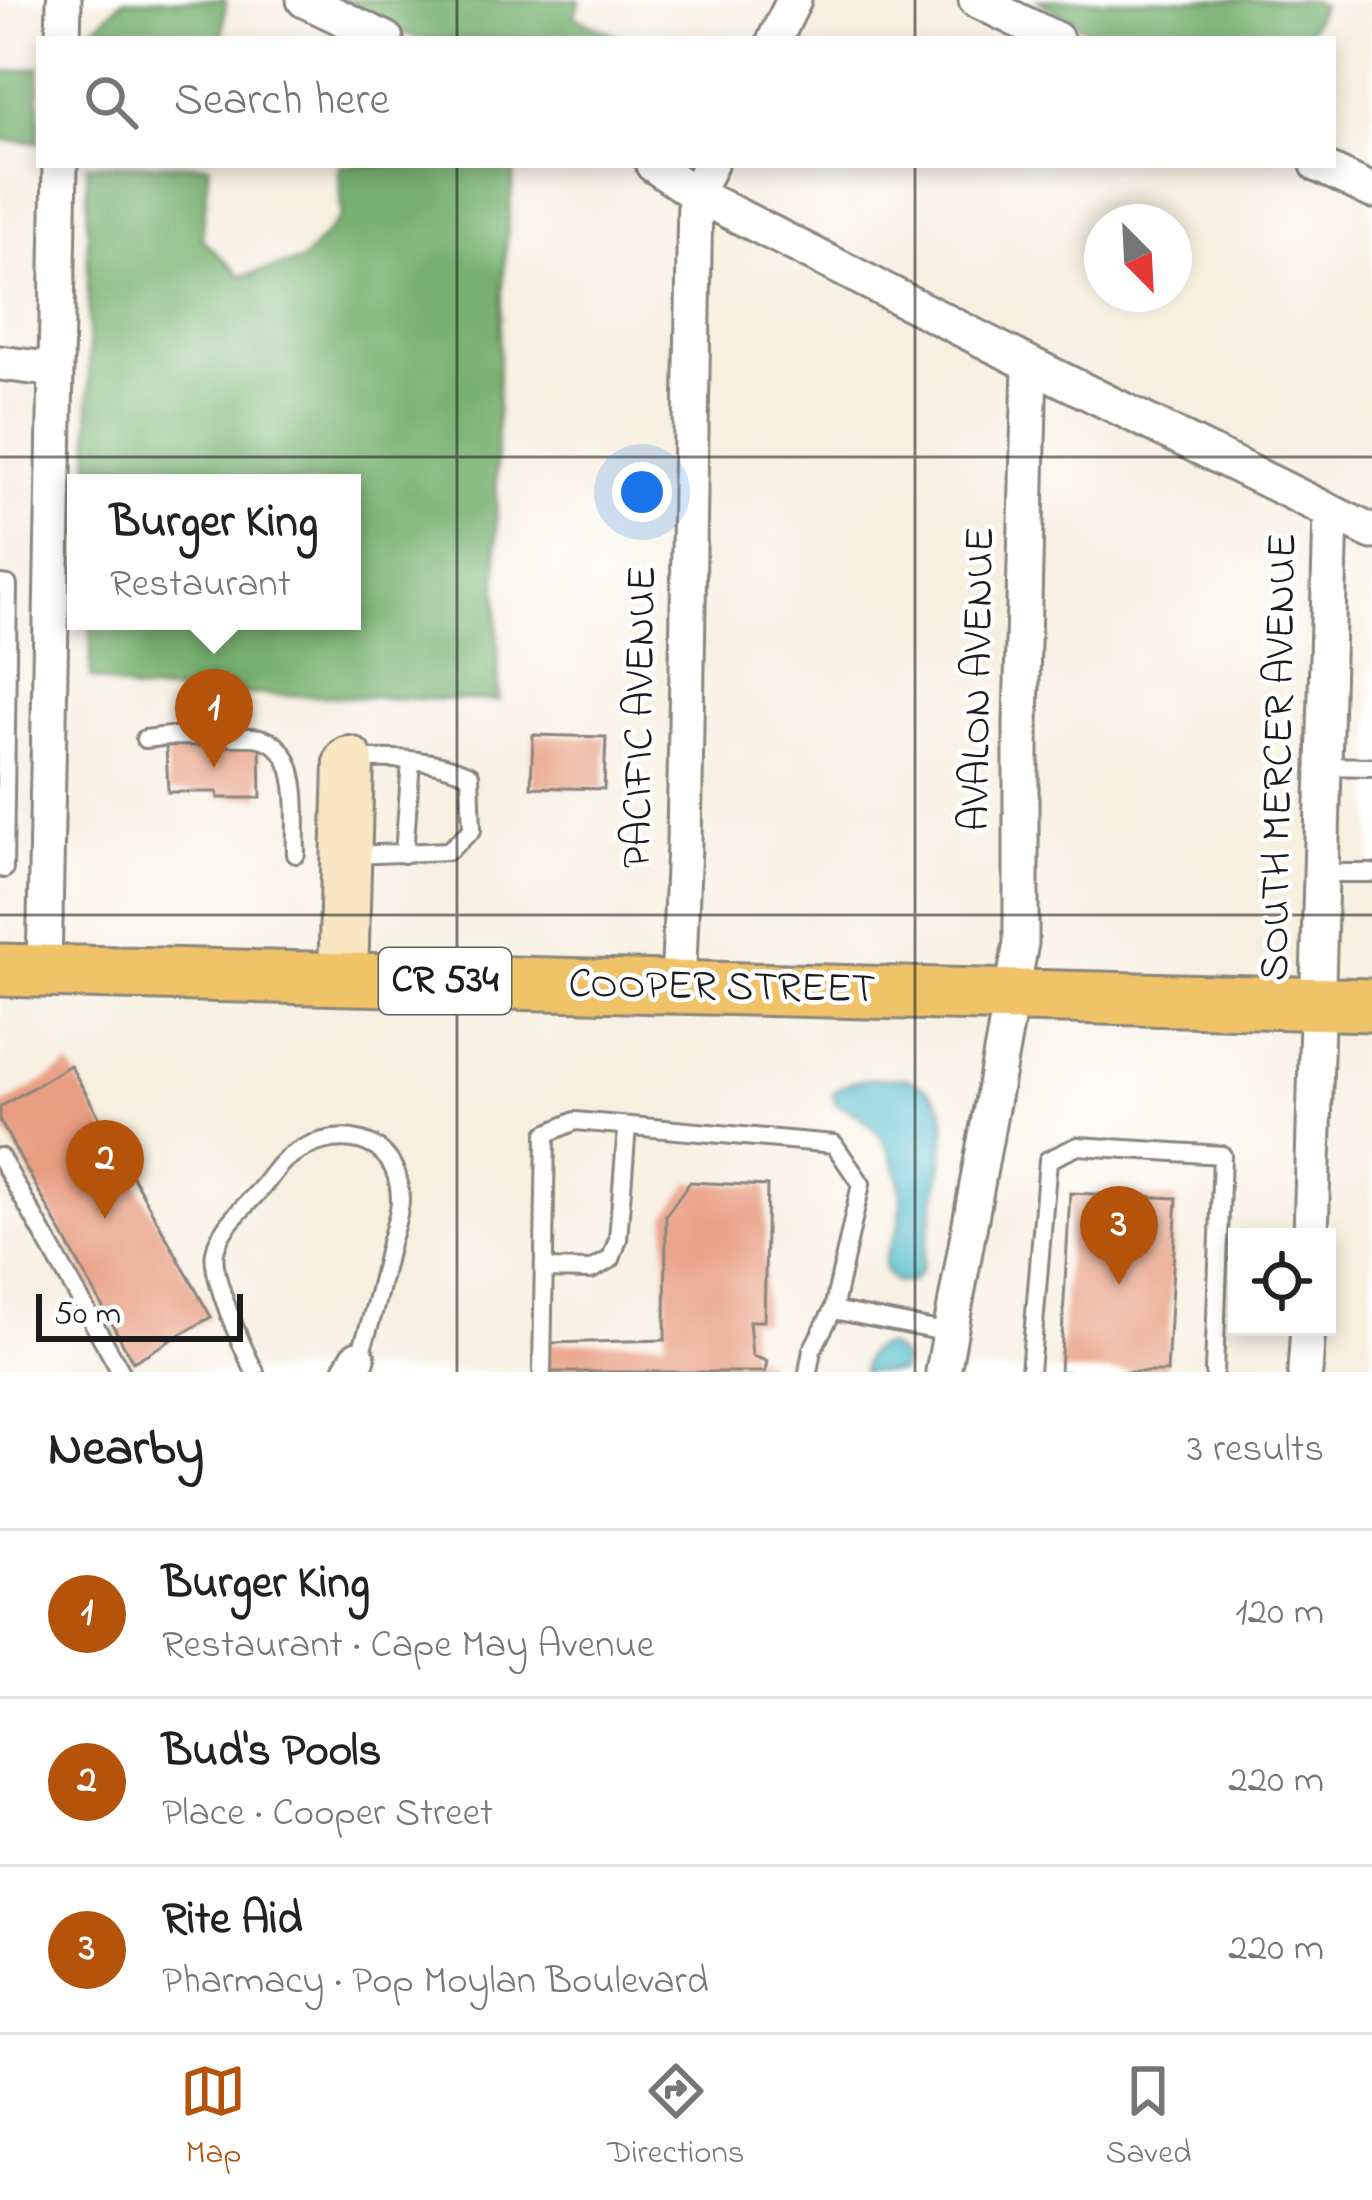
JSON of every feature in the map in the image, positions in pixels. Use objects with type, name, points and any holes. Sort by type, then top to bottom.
[{"type":"main road","name":"COOPER STREET","points":[[22,971],[1372,1005]]},
{"type":"street","points":[[63,36],[64,0]]},
{"type":"street","points":[[304,0],[380,36]]},
{"type":"street","points":[[776,36],[794,0]]},
{"type":"street","points":[[976,0],[1050,36]]},
{"type":"street","points":[[22,971],[56,370],[60,168]]},
{"type":"street","points":[[664,168],[703,179],[1030,364],[1372,532]]},
{"type":"street","points":[[1324,168],[1372,191]]},
{"type":"street","name":"PACIFIC AVENUE","points":[[678,988],[703,179]]},
{"type":"street","points":[[0,363],[56,370]]},
{"type":"street","name":"AVALON AVENUE","points":[[943,1372],[1021,943],[1030,364]]},
{"type":"street","name":"SOUTH MERCER AVENUE","points":[[1311,1228],[1331,513]]},
{"type":"street","points":[[343,979],[349,760]]},
{"type":"street","points":[[1305,1372],[1307,1336]]},
{"type":"lane","points":[[4,585],[4,869]]},
{"type":"lane","points":[[145,739],[251,737],[275,744],[292,772],[296,854]]},
{"type":"lane","points":[[346,855],[448,851],[472,830],[470,775],[449,766],[411,761],[349,760]]},
{"type":"lane","points":[[404,854],[411,761]]},
{"type":"lane","points":[[1324,766],[1372,767]]},
{"type":"lane","points":[[1322,873],[1372,873]]},
{"type":"lane","points":[[542,1372],[546,1134],[575,1121],[834,1144],[861,1184],[833,1310],[812,1350],[808,1372]]},
{"type":"lane","points":[[544,1269],[591,1270],[611,1259],[618,1239],[626,1126]]},
{"type":"lane","points":[[254,1372],[219,1284],[214,1255],[223,1230],[284,1160],[319,1142],[351,1138],[369,1142],[386,1155],[397,1174],[400,1202],[372,1321],[354,1365]]},
{"type":"lane","points":[[1030,1372],[1048,1160],[1078,1147],[1222,1155],[1214,1372]]},
{"type":"lane","points":[[0,1157],[121,1372]]},
{"type":"lane","points":[[833,1310],[950,1333]]},
{"type":"green space","points":[[123,0],[226,0],[222,36],[86,36]]},
{"type":"green space","points":[[333,0],[580,0],[574,16],[617,36],[411,36]]},
{"type":"green space","points":[[1037,0],[1309,0],[1322,6],[1306,36],[1097,36]]},
{"type":"green space","points":[[36,67],[36,142],[0,140],[0,73]]},
{"type":"green space","points":[[87,168],[209,168],[202,239],[242,276],[302,261],[341,217],[339,168],[515,168],[499,366],[499,701],[134,691],[91,678],[91,630],[361,630],[361,474],[90,474]]},
{"type":"water","points":[[906,1078],[939,1102],[945,1121],[921,1270],[912,1281],[897,1283],[884,1264],[901,1209],[895,1165],[873,1127],[836,1104],[833,1093],[858,1081]]},
{"type":"water","points":[[884,1346],[903,1359],[901,1372],[862,1372],[868,1354]]},
{"type":"building","points":[[533,735],[606,737],[604,789],[531,787]]},
{"type":"building","points":[[260,744],[261,798],[168,792],[166,745]]},
{"type":"building","points":[[70,1065],[211,1317],[133,1362],[0,1121],[0,1107]]},
{"type":"building","points":[[690,1182],[767,1186],[764,1321],[749,1321],[752,1356],[767,1361],[765,1372],[542,1372],[550,1343],[665,1340],[666,1215]]},
{"type":"building","points":[[1070,1193],[1177,1198],[1167,1372],[1060,1372]]},
{"type":"place","name":"Burger King","points":[[214,768]]},
{"type":"place","name":"Bud's Pools","points":[[105,1219]]},
{"type":"place","name":"Rite Aid","points":[[1119,1285]]}]
